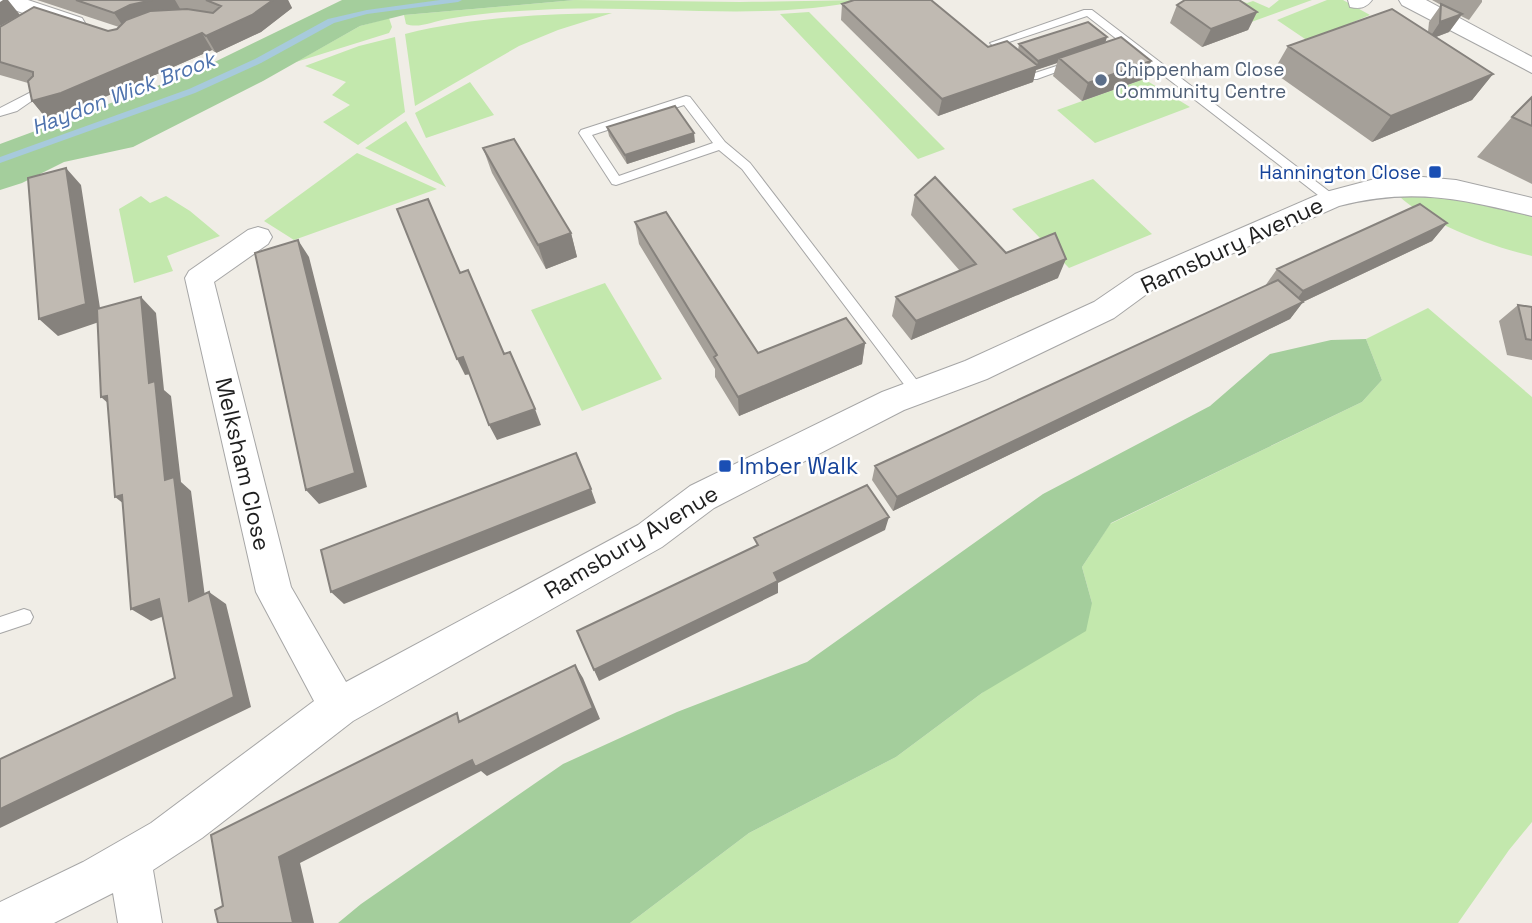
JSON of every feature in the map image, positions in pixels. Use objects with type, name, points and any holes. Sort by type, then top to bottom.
[{"type":"street","points":[[7,0],[95,30]]},
{"type":"street","points":[[1410,0],[1532,66]]},
{"type":"street","points":[[22,26],[43,13]]},
{"type":"street","name":"Ramsbury Avenue","points":[[5,923],[55,900],[129,860],[185,825],[300,732],[339,707],[650,536],[702,497],[893,401],[976,370],[1117,303],[1145,281],[1332,199],[1371,189],[1423,186],[1456,189],[1532,207]]},
{"type":"street","name":"Melksham Close","points":[[258,237],[199,278],[274,592],[339,707]]},
{"type":"street","points":[[129,860],[140,923]]},
{"type":"lane","points":[[1081,61],[1033,77],[995,43],[1088,12],[1332,199]]},
{"type":"lane","points":[[1118,48],[1130,44]]},
{"type":"lane","points":[[0,112],[13,108],[40,91]]},
{"type":"lane","points":[[721,145],[616,181],[585,133],[686,100],[721,145],[746,166],[918,391]]},
{"type":"lane","points":[[0,625],[24,617]]},
{"type":"green space","points":[[342,0],[575,0],[404,15],[360,26],[263,81],[133,147],[64,162],[22,183],[0,190],[0,144],[192,73]]},
{"type":"green space","points":[[575,0],[863,0],[783,10],[527,10],[447,19],[416,26],[406,24],[404,15]]},
{"type":"green space","points":[[1207,0],[1239,0],[1247,3],[1253,1],[1269,8],[1279,0],[1312,0],[1243,25]]},
{"type":"green space","points":[[1327,0],[1343,0],[1370,15],[1308,41],[1277,20]]},
{"type":"green space","points":[[809,12],[945,149],[918,159],[780,14]]},
{"type":"green space","points":[[612,13],[519,46],[415,106],[405,34],[508,18]]},
{"type":"green space","points":[[389,18],[392,27],[389,33],[296,62],[360,26]]},
{"type":"green space","points":[[395,37],[405,112],[358,145],[323,122],[350,105],[332,95],[346,82],[305,66],[359,46]]},
{"type":"green space","points":[[1144,79],[1190,107],[1095,143],[1057,110]]},
{"type":"green space","points":[[470,82],[494,115],[426,138],[415,113]]},
{"type":"green space","points":[[406,121],[446,187],[365,148]]},
{"type":"green space","points":[[357,153],[437,189],[294,240],[264,221]]},
{"type":"green space","points":[[1093,179],[1152,234],[1069,268],[1012,209]]},
{"type":"green space","points":[[1409,193],[1475,202],[1532,214],[1532,256],[1499,247],[1442,224],[1398,195]]},
{"type":"green space","points":[[141,196],[150,203],[166,196],[190,211],[220,236],[167,256],[173,271],[134,283],[119,209]]},
{"type":"green space","points":[[605,283],[662,379],[582,411],[531,310]]},
{"type":"green space","points":[[1428,308],[1532,397],[1532,822],[1458,923],[630,923],[749,833],[896,757],[982,693],[1092,603],[1082,567],[1110,524],[1362,402],[1382,380],[1366,339]]},
{"type":"green space","points":[[1366,339],[1382,380],[1362,402],[1111,523],[1082,567],[1092,603],[1086,631],[982,693],[896,757],[749,833],[630,923],[338,923],[361,904],[563,764],[677,712],[807,662],[1043,494],[1210,406],[1270,354],[1331,340]]},
{"type":"building","points":[[76,0],[152,0],[130,5],[114,13]]},
{"type":"building","points":[[206,0],[273,0],[252,15],[206,36],[202,33],[61,93],[32,101],[28,81],[33,72],[0,62],[0,27],[34,7],[108,31],[117,29],[126,20],[150,11],[187,9],[213,13],[221,6]]},
{"type":"building","points":[[854,0],[931,0],[988,47],[1007,41],[1038,66],[942,99],[842,4]]},
{"type":"building","points":[[1185,0],[1239,0],[1257,12],[1211,29],[1177,5]]},
{"type":"building","points":[[1441,4],[1462,14],[1440,22]]},
{"type":"building","points":[[1392,9],[1493,74],[1391,116],[1288,46]]},
{"type":"building","points":[[1088,22],[1107,37],[1038,61],[1019,44]]},
{"type":"building","points":[[1121,37],[1151,61],[1088,83],[1059,58]]},
{"type":"building","points":[[1532,97],[1532,126],[1512,117]]},
{"type":"building","points":[[675,106],[694,133],[625,155],[607,127]]},
{"type":"building","points":[[514,139],[571,233],[538,245],[483,148]]},
{"type":"building","points":[[66,168],[86,304],[39,319],[28,178]]},
{"type":"building","points":[[935,177],[1006,253],[1055,233],[1066,259],[916,321],[896,297],[976,264],[915,195]]},
{"type":"building","points":[[428,199],[460,273],[468,270],[504,354],[510,352],[535,409],[489,425],[463,357],[457,359],[397,209]]},
{"type":"building","points":[[1420,204],[1447,223],[1303,291],[1277,269]]},
{"type":"building","points":[[666,212],[758,353],[846,318],[865,343],[738,397],[714,357],[717,355],[635,222]]},
{"type":"building","points":[[298,240],[355,473],[306,490],[255,253]]},
{"type":"building","points":[[1278,280],[1303,302],[897,497],[875,466]]},
{"type":"building","points":[[141,297],[149,383],[155,381],[165,480],[174,477],[189,601],[209,592],[234,697],[0,809],[0,759],[175,678],[159,599],[131,609],[122,495],[115,497],[107,396],[101,397],[97,309]]},
{"type":"building","points":[[1518,305],[1532,307],[1532,340],[1526,339]]},
{"type":"building","points":[[576,453],[591,489],[331,592],[321,550]]},
{"type":"building","points":[[867,485],[889,517],[774,573],[778,581],[594,670],[577,631],[758,545],[754,538]]},
{"type":"building","points":[[575,665],[593,708],[475,767],[472,760],[279,857],[293,923],[218,923],[215,910],[223,906],[211,835],[457,713],[459,722]]},
{"type":"waterway","name":"Haydon Wick Brook","points":[[0,160],[192,91],[258,61],[331,21],[367,12],[458,0]]},
{"type":"place","name":"Chippenham Close Community Centre","points":[[1101,80]]},
{"type":"place","name":"Hannington Close","points":[[1435,172]]},
{"type":"place","name":"Imber Walk","points":[[725,466]]}]
